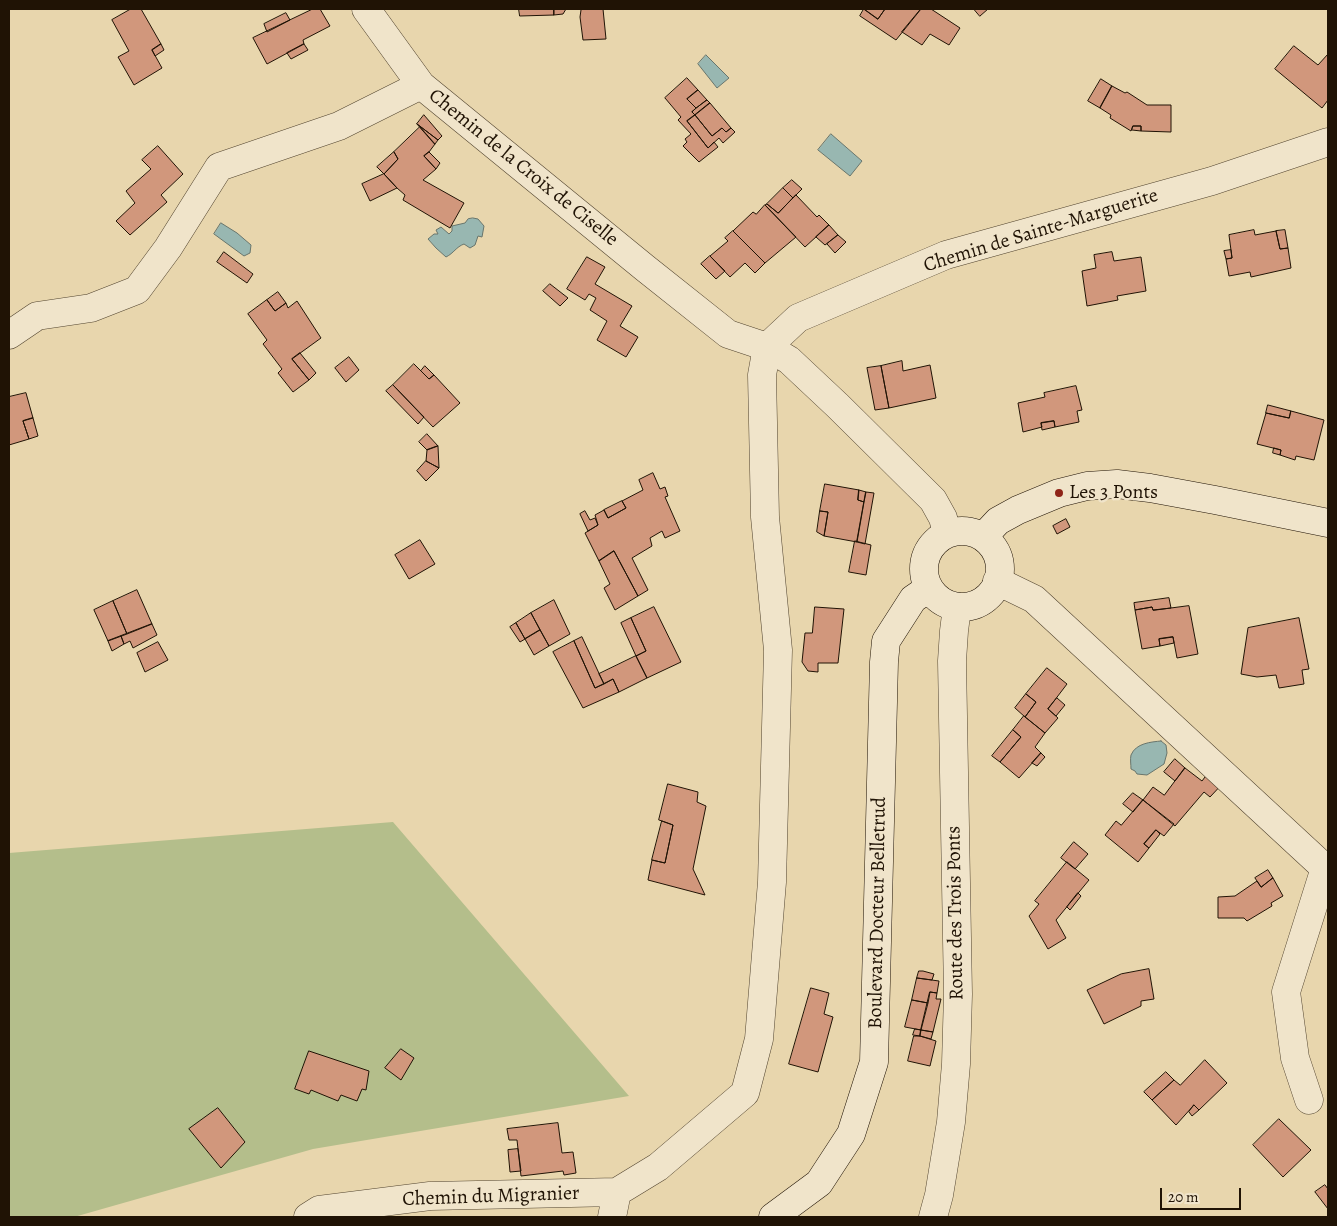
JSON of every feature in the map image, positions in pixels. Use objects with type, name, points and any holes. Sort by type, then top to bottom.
[{"type":"street","points":[[366,9],[421,85]]},
{"type":"street","name":"Chemin de la Croix de Ciselle","points":[[9,335],[36,316],[91,308],[137,290],[168,248],[219,167],[339,126],[421,85],[728,334],[767,347],[789,360],[934,500],[943,518],[947,533]]},
{"type":"street","name":"Chemin de Sainte-Marguerite","points":[[767,347],[798,318],[946,255],[1212,181],[1328,142]]},
{"type":"street","points":[[615,1204],[745,1093],[759,1039],[772,882],[778,650],[765,517],[762,375],[767,347]]},
{"type":"street","points":[[983,537],[998,521],[1018,510],[1059,493],[1087,486],[1117,484],[1206,498],[1328,523]]},
{"type":"street","points":[[966,531],[983,537],[996,550],[1000,568],[997,581],[987,598],[973,606],[957,607],[946,604],[928,588],[923,573],[925,557],[934,543],[947,533],[966,531]]},
{"type":"street","points":[[997,581],[1034,599],[1327,869],[1286,992],[1295,1058],[1309,1100]]},
{"type":"street","name":"Boulevard Docteur Belletrud","points":[[773,1217],[819,1183],[851,1134],[874,1062],[886,641],[913,599],[928,588]]},
{"type":"street","name":"Route des Trois Ponts","points":[[934,1217],[951,1122],[956,1064],[958,994],[952,661],[957,607]]},
{"type":"street","name":"Chemin du Migranier","points":[[308,1217],[318,1210],[430,1196],[615,1204]]},
{"type":"green space","points":[[393,822],[629,1096],[313,1149],[74,1217],[9,1217],[9,853]]},
{"type":"water","points":[[706,55],[729,78],[717,88],[698,64]]},
{"type":"water","points":[[831,134],[862,161],[850,176],[818,150]]},
{"type":"water","points":[[468,219],[478,219],[484,226],[482,237],[478,236],[475,245],[470,248],[464,244],[446,257],[428,239],[434,234],[438,234],[436,230],[441,227],[449,234],[452,231],[452,226],[465,223]]},
{"type":"water","points":[[221,223],[251,245],[250,253],[244,256],[214,234]]},
{"type":"water","points":[[1161,741],[1166,745],[1167,753],[1164,764],[1147,775],[1137,774],[1131,769],[1131,755],[1136,748],[1144,744]]},
{"type":"building","points":[[131,9],[141,9],[161,44],[152,50],[162,68],[134,85],[118,57],[129,51],[112,20]]},
{"type":"building","points":[[313,9],[320,9],[330,26],[303,40],[304,44],[267,64],[253,38]]},
{"type":"building","points":[[519,9],[554,9],[554,15],[520,16]]},
{"type":"building","points":[[554,9],[566,9],[563,14],[554,15]]},
{"type":"building","points":[[578,9],[603,9],[606,39],[583,40],[581,10]]},
{"type":"building","points":[[864,9],[878,19],[885,9],[921,9],[896,40],[860,16]]},
{"type":"building","points":[[864,9],[885,9],[878,19]]},
{"type":"building","points":[[921,9],[931,9],[960,28],[949,45],[930,34],[922,45],[902,32]]},
{"type":"building","points":[[974,9],[988,9],[980,16]]},
{"type":"building","points":[[286,13],[290,20],[267,32],[264,24]]},
{"type":"building","points":[[161,44],[164,50],[155,56],[152,50]]},
{"type":"building","points":[[304,44],[308,50],[291,59],[287,53]]},
{"type":"building","points":[[1294,46],[1318,65],[1328,54],[1328,100],[1322,108],[1275,69]]},
{"type":"building","points":[[687,78],[698,90],[687,99],[696,108],[692,112],[695,115],[687,121],[708,148],[714,142],[718,147],[699,162],[683,146],[687,142],[685,139],[691,134],[678,120],[681,117],[665,98]]},
{"type":"building","points":[[1101,79],[1112,86],[1100,108],[1088,101]]},
{"type":"building","points":[[1112,86],[1125,93],[1127,92],[1147,105],[1171,105],[1171,132],[1141,131],[1141,126],[1133,126],[1131,131],[1110,118],[1111,115],[1100,108]]},
{"type":"building","points":[[698,90],[707,100],[696,108],[687,99]]},
{"type":"building","points":[[707,100],[710,103],[695,115],[692,112]]},
{"type":"building","points":[[710,103],[731,128],[726,132],[722,128],[712,136],[695,115]]},
{"type":"building","points":[[424,115],[442,136],[438,140],[417,124]]},
{"type":"building","points":[[695,115],[712,136],[722,128],[726,132],[731,128],[735,132],[723,143],[719,138],[708,148],[687,121]]},
{"type":"building","points":[[417,124],[438,140],[435,144]]},
{"type":"building","points":[[1133,126],[1141,126],[1141,131],[1132,130]]},
{"type":"building","points":[[420,127],[435,144],[424,156],[436,169],[423,180],[464,203],[450,228],[403,200],[405,195],[384,174],[398,159],[394,152]]},
{"type":"building","points":[[158,146],[183,174],[161,195],[167,202],[130,235],[116,221],[135,203],[126,191],[151,169],[142,160]]},
{"type":"building","points":[[394,152],[398,159],[384,174],[377,167]]},
{"type":"building","points":[[429,152],[440,163],[436,169],[424,156]]},
{"type":"building","points":[[384,174],[397,188],[370,201],[362,184]]},
{"type":"building","points":[[792,180],[802,189],[793,198],[783,188]]},
{"type":"building","points":[[783,188],[793,198],[778,213],[767,204]]},
{"type":"building","points":[[796,195],[817,217],[819,215],[829,225],[805,247],[765,205],[767,204],[778,213]]},
{"type":"building","points":[[765,205],[796,237],[765,263],[733,231],[753,212],[756,214]]},
{"type":"building","points":[[829,225],[838,235],[825,245],[816,237]]},
{"type":"building","points":[[1254,230],[1255,235],[1276,231],[1280,249],[1288,248],[1291,268],[1251,277],[1250,272],[1229,276],[1226,259],[1232,258],[1229,235]]},
{"type":"building","points":[[1285,230],[1288,248],[1280,249],[1276,231]]},
{"type":"building","points":[[733,231],[765,263],[755,273],[745,263],[730,277],[710,256],[728,241],[725,238]]},
{"type":"building","points":[[838,235],[846,242],[835,253],[827,244]]},
{"type":"building","points":[[1231,250],[1232,258],[1226,259],[1224,251]]},
{"type":"building","points":[[224,252],[253,274],[247,283],[217,262]]},
{"type":"building","points":[[1112,252],[1114,261],[1141,257],[1146,291],[1117,296],[1118,300],[1087,306],[1082,271],[1096,268],[1094,255]]},
{"type":"building","points":[[710,256],[725,271],[716,279],[701,264]]},
{"type":"building","points":[[587,257],[605,267],[595,284],[632,306],[620,326],[638,337],[626,357],[597,340],[607,321],[590,310],[596,298],[589,294],[585,300],[567,289]]},
{"type":"building","points":[[550,284],[568,298],[560,306],[543,291]]},
{"type":"building","points":[[278,292],[286,303],[275,311],[267,300]]},
{"type":"building","points":[[267,300],[275,311],[286,303],[288,308],[297,301],[321,338],[292,359],[309,380],[293,392],[278,373],[282,369],[263,344],[267,340],[248,314]]},
{"type":"building","points":[[300,353],[316,373],[309,380],[292,359]]},
{"type":"building","points":[[349,357],[359,370],[346,382],[335,368]]},
{"type":"building","points":[[902,361],[903,371],[930,365],[936,398],[889,408],[881,366]]},
{"type":"building","points":[[414,364],[429,379],[434,375],[460,403],[433,427],[393,385]]},
{"type":"building","points":[[425,366],[434,375],[429,379],[421,371]]},
{"type":"building","points":[[881,366],[889,408],[875,410],[867,368]]},
{"type":"building","points":[[393,385],[424,417],[418,424],[386,391]]},
{"type":"building","points":[[1076,386],[1082,410],[1077,411],[1079,422],[1055,427],[1054,421],[1041,423],[1042,427],[1023,432],[1018,403],[1045,397],[1044,393]]},
{"type":"building","points":[[26,393],[33,418],[23,421],[29,439],[9,445],[9,397]]},
{"type":"building","points":[[1268,405],[1291,411],[1289,418],[1266,413]]},
{"type":"building","points":[[1291,411],[1324,420],[1314,460],[1296,456],[1295,460],[1280,455],[1281,450],[1257,444],[1266,413],[1289,418]]},
{"type":"building","points":[[33,418],[38,436],[29,439],[23,421]]},
{"type":"building","points":[[1054,421],[1055,427],[1042,430],[1041,423]]},
{"type":"building","points":[[427,434],[438,446],[427,450],[419,442]]},
{"type":"building","points":[[438,446],[439,468],[426,461],[427,450]]},
{"type":"building","points":[[1274,448],[1281,450],[1280,455],[1273,453]]},
{"type":"building","points":[[426,461],[439,468],[426,481],[417,471]]},
{"type":"building","points":[[653,473],[660,489],[665,487],[668,496],[665,497],[680,531],[665,538],[662,531],[650,538],[652,546],[632,558],[648,590],[638,596],[614,551],[599,561],[585,533],[598,525],[595,515],[604,510],[608,518],[626,508],[622,501],[643,490],[639,480]]},
{"type":"building","points":[[825,484],[859,490],[858,500],[864,502],[857,542],[824,536],[828,512],[820,511]]},
{"type":"building","points":[[859,490],[866,492],[864,502],[858,500]]},
{"type":"building","points":[[866,492],[874,493],[865,544],[857,542]]},
{"type":"building","points":[[622,501],[626,508],[608,518],[604,510]]},
{"type":"building","points":[[585,511],[590,520],[595,518],[598,525],[588,531],[580,514]]},
{"type":"building","points":[[820,511],[828,512],[824,536],[817,532]]},
{"type":"building","points":[[1066,519],[1070,527],[1057,534],[1053,526]]},
{"type":"building","points":[[420,540],[435,564],[409,579],[395,555]]},
{"type":"building","points":[[855,541],[871,545],[866,575],[849,572]]},
{"type":"building","points":[[614,551],[638,596],[615,610],[604,588],[610,584],[599,561]]},
{"type":"building","points":[[137,590],[152,624],[127,634],[113,601]]},
{"type":"building","points":[[1169,598],[1171,608],[1153,610],[1152,607],[1135,610],[1134,603]]},
{"type":"building","points":[[554,600],[570,634],[549,646],[531,613]]},
{"type":"building","points":[[113,601],[127,634],[108,641],[94,610]]},
{"type":"building","points":[[1189,606],[1198,654],[1177,658],[1173,637],[1159,639],[1160,646],[1142,649],[1135,610],[1152,607],[1153,610]]},
{"type":"building","points":[[654,607],[681,662],[647,678],[636,656],[646,651],[631,618]]},
{"type":"building","points":[[815,607],[844,609],[838,663],[818,663],[818,672],[808,671],[802,662],[805,633],[812,633]]},
{"type":"building","points":[[531,613],[540,630],[525,639],[516,623]]},
{"type":"building","points":[[631,618],[646,651],[636,656],[621,623]]},
{"type":"building","points":[[1299,618],[1309,669],[1302,670],[1304,684],[1279,688],[1276,675],[1257,677],[1241,674],[1248,628]]},
{"type":"building","points":[[516,623],[525,639],[520,642],[510,627]]},
{"type":"building","points":[[152,624],[157,635],[133,648],[130,641],[124,644],[121,636]]},
{"type":"building","points":[[540,630],[549,646],[534,655],[525,639]]},
{"type":"building","points":[[121,636],[124,644],[112,651],[108,641]]},
{"type":"building","points":[[582,637],[604,684],[595,688],[574,641]]},
{"type":"building","points":[[1173,637],[1174,643],[1160,646],[1159,639]]},
{"type":"building","points":[[574,641],[595,688],[613,679],[619,692],[583,708],[553,652]]},
{"type":"building","points":[[158,642],[168,660],[145,672],[137,653]]},
{"type":"building","points":[[636,656],[647,678],[619,692],[613,679],[604,684],[599,674]]},
{"type":"building","points":[[1047,668],[1067,684],[1048,709],[1058,718],[1045,733],[1025,717],[1036,702],[1026,694]]},
{"type":"building","points":[[1026,694],[1036,702],[1025,717],[1015,708]]},
{"type":"building","points":[[1057,698],[1065,705],[1056,716],[1048,709]]},
{"type":"building","points":[[1024,716],[1045,733],[1035,747],[1041,753],[1019,778],[1000,762],[1021,737],[1013,730]]},
{"type":"building","points":[[1013,730],[1021,737],[1000,762],[992,756]]},
{"type":"building","points":[[1041,753],[1045,757],[1037,766],[1032,763]]},
{"type":"building","points":[[1175,759],[1185,768],[1175,781],[1164,772]]},
{"type":"building","points":[[1185,768],[1202,781],[1211,769],[1225,781],[1210,797],[1204,792],[1175,826],[1143,800],[1153,787],[1164,795]]},
{"type":"building","points":[[668,784],[698,792],[697,802],[706,806],[693,869],[705,895],[648,880],[652,860],[665,863],[673,825],[659,820]]},
{"type":"building","points":[[1133,793],[1143,800],[1133,812],[1123,804]]},
{"type":"building","points":[[1143,800],[1174,824],[1164,836],[1156,830],[1144,844],[1149,848],[1138,862],[1105,835],[1116,821],[1121,825]]},
{"type":"building","points":[[662,821],[673,825],[665,863],[652,860]]},
{"type":"building","points":[[1156,830],[1160,834],[1149,848],[1144,844]]},
{"type":"building","points":[[1074,842],[1088,854],[1075,869],[1061,858]]},
{"type":"building","points":[[1067,862],[1089,880],[1056,920],[1066,938],[1048,949],[1029,916],[1039,904],[1035,901]]},
{"type":"building","points":[[1268,870],[1273,878],[1261,887],[1255,878]]},
{"type":"building","points":[[1273,878],[1283,896],[1271,903],[1272,906],[1247,921],[1244,918],[1218,918],[1218,897],[1235,896],[1257,881],[1261,887]]},
{"type":"building","points":[[1078,893],[1081,896],[1070,910],[1067,907]]},
{"type":"building","points":[[1149,969],[1154,999],[1141,1001],[1141,1006],[1104,1024],[1087,990],[1121,974]]},
{"type":"building","points":[[919,971],[934,974],[932,980],[917,978]]},
{"type":"building","points":[[917,978],[939,981],[937,993],[930,992],[928,1003],[912,1000]]},
{"type":"building","points":[[811,988],[829,993],[824,1014],[833,1017],[818,1072],[789,1064]]},
{"type":"building","points":[[930,992],[937,993],[936,999],[941,999],[933,1032],[921,1030]]},
{"type":"building","points":[[912,1000],[928,1003],[921,1030],[905,1027]]},
{"type":"building","points":[[915,1029],[921,1030],[920,1036],[913,1035]]},
{"type":"building","points":[[921,1030],[933,1032],[931,1039],[920,1036]]},
{"type":"building","points":[[914,1036],[936,1041],[930,1066],[908,1061]]},
{"type":"building","points":[[401,1049],[414,1058],[401,1080],[385,1068]]},
{"type":"building","points":[[309,1051],[369,1071],[366,1090],[362,1089],[357,1101],[341,1095],[338,1101],[311,1090],[309,1094],[295,1089]]},
{"type":"building","points":[[1205,1060],[1227,1083],[1199,1110],[1194,1105],[1176,1125],[1152,1100],[1174,1080],[1180,1085]]},
{"type":"building","points":[[1166,1072],[1174,1080],[1152,1100],[1144,1092]]},
{"type":"building","points":[[1194,1105],[1199,1110],[1192,1116],[1189,1112]]},
{"type":"building","points":[[218,1108],[245,1142],[221,1168],[189,1129]]},
{"type":"building","points":[[1279,1119],[1311,1150],[1283,1177],[1253,1145]]},
{"type":"building","points":[[558,1123],[562,1153],[573,1152],[576,1173],[564,1175],[563,1171],[521,1176],[517,1140],[509,1140],[507,1129]]},
{"type":"building","points":[[518,1149],[521,1171],[510,1172],[508,1150]]},
{"type":"building","points":[[1325,1185],[1328,1189],[1328,1209],[1315,1192]]},
{"type":"place","name":"Les 3 Ponts","points":[[1059,493]]}]
